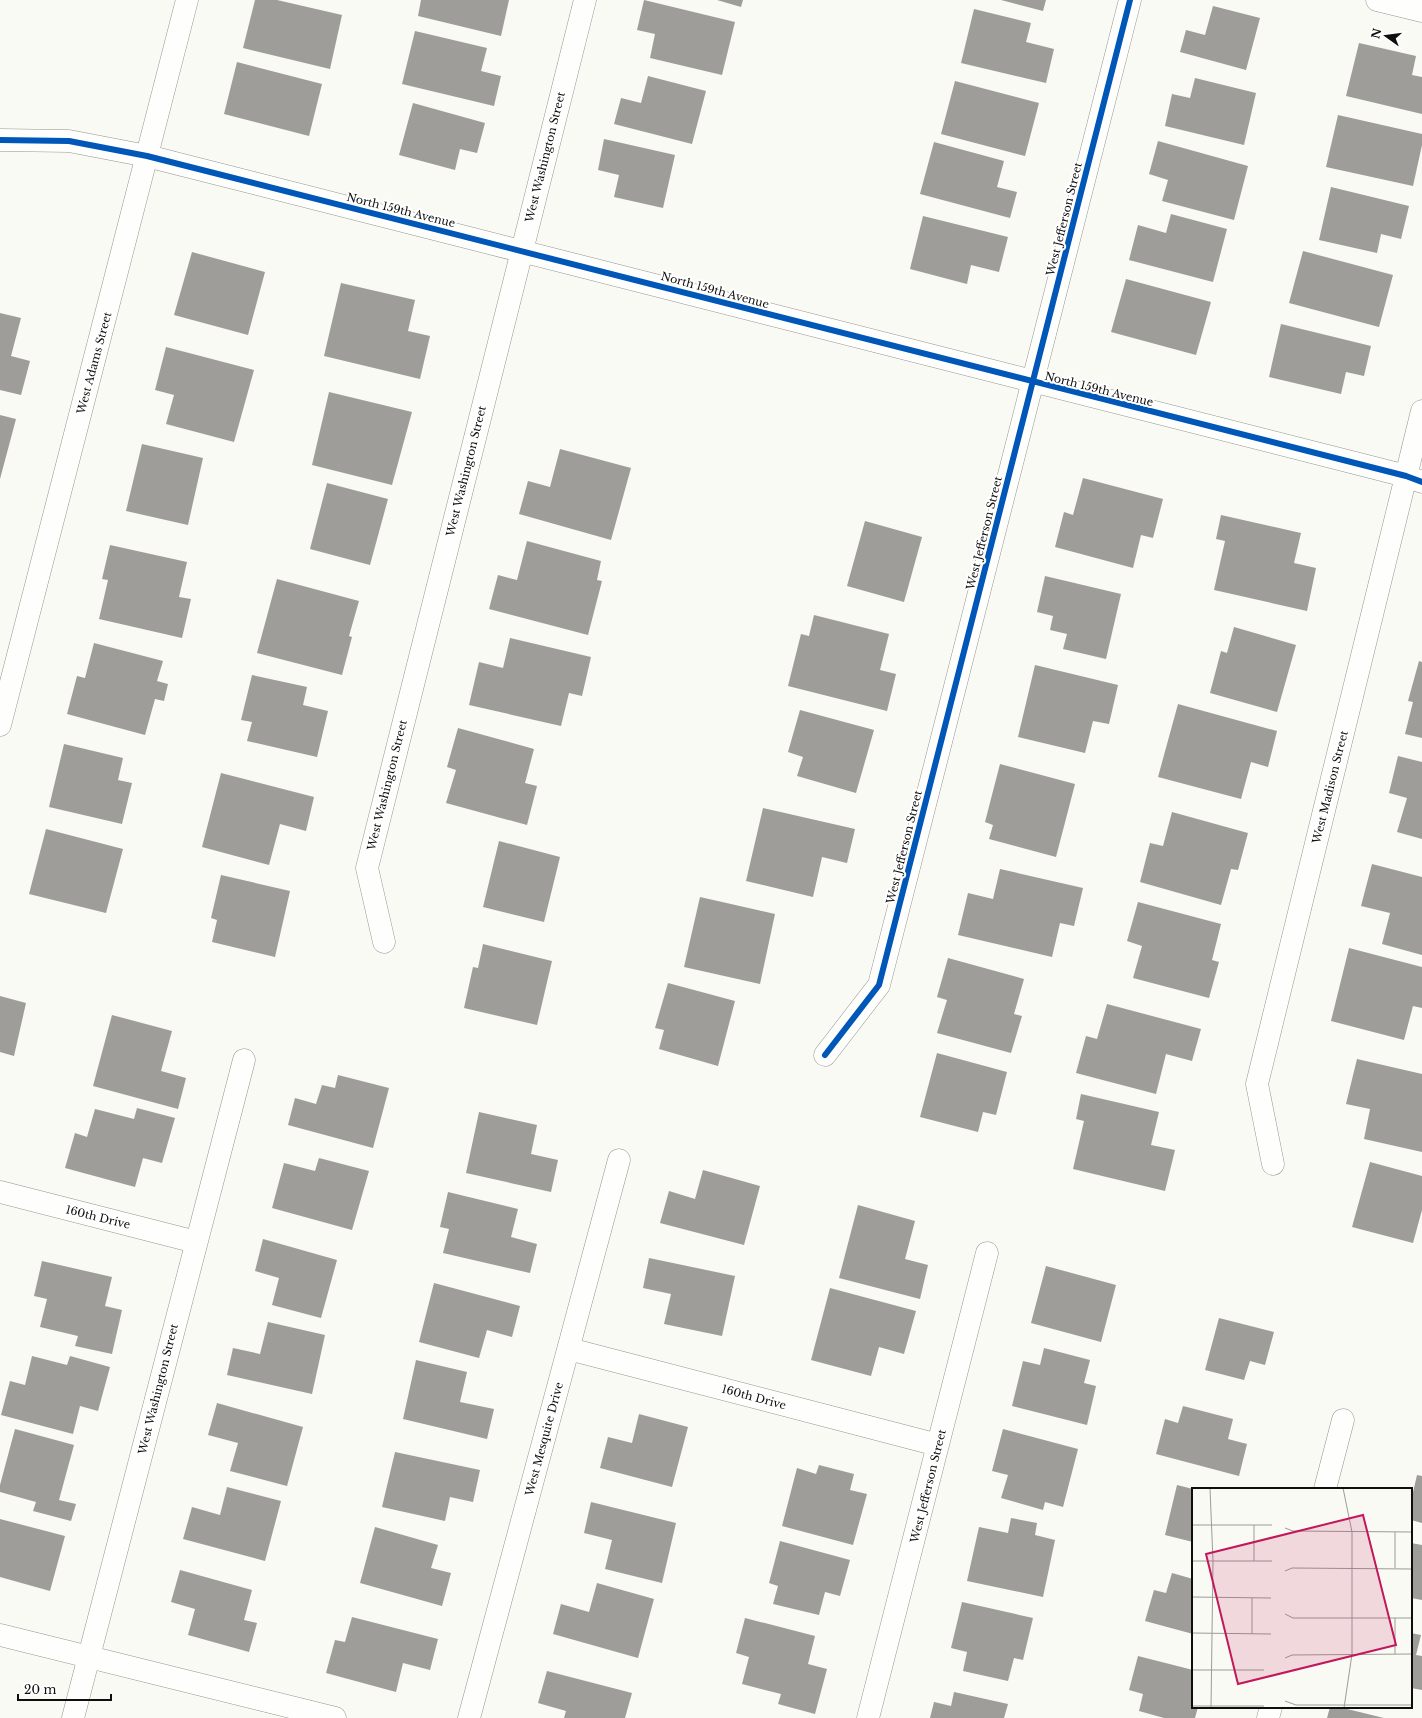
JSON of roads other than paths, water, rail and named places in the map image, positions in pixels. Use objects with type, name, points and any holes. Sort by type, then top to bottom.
[{"type":"street","name":"West Adams Street","points":[[0,725],[187,0]]},
{"type":"street","name":"West Washington Street","points":[[384,942],[367,868],[585,0]]},
{"type":"street","name":"West Jefferson Street","points":[[825,1055],[878,985],[1130,0]]},
{"type":"street","points":[[1377,0],[1422,11]]},
{"type":"street","name":"North 159th Avenue","points":[[0,140],[69,141],[147,156],[521,250],[1414,480]]},
{"type":"street","name":"West Madison Street","points":[[1273,1164],[1257,1084],[1414,480],[1422,412]]},
{"type":"street","name":"West Washington Street","points":[[74,1718],[244,1060]]},
{"type":"street","name":"West Mesquite Drive","points":[[469,1718],[619,1160]]},
{"type":"street","name":"160th Drive","points":[[0,1192],[196,1242]]},
{"type":"street","name":"West Jefferson Street","points":[[868,1718],[987,1254]]},
{"type":"street","name":"160th Drive","points":[[569,1349],[938,1445]]},
{"type":"street","points":[[1325,1488],[1343,1420]]},
{"type":"street","points":[[0,1635],[335,1718]]},
{"type":"street","points":[[1268,1718],[1271,1708]]}]
